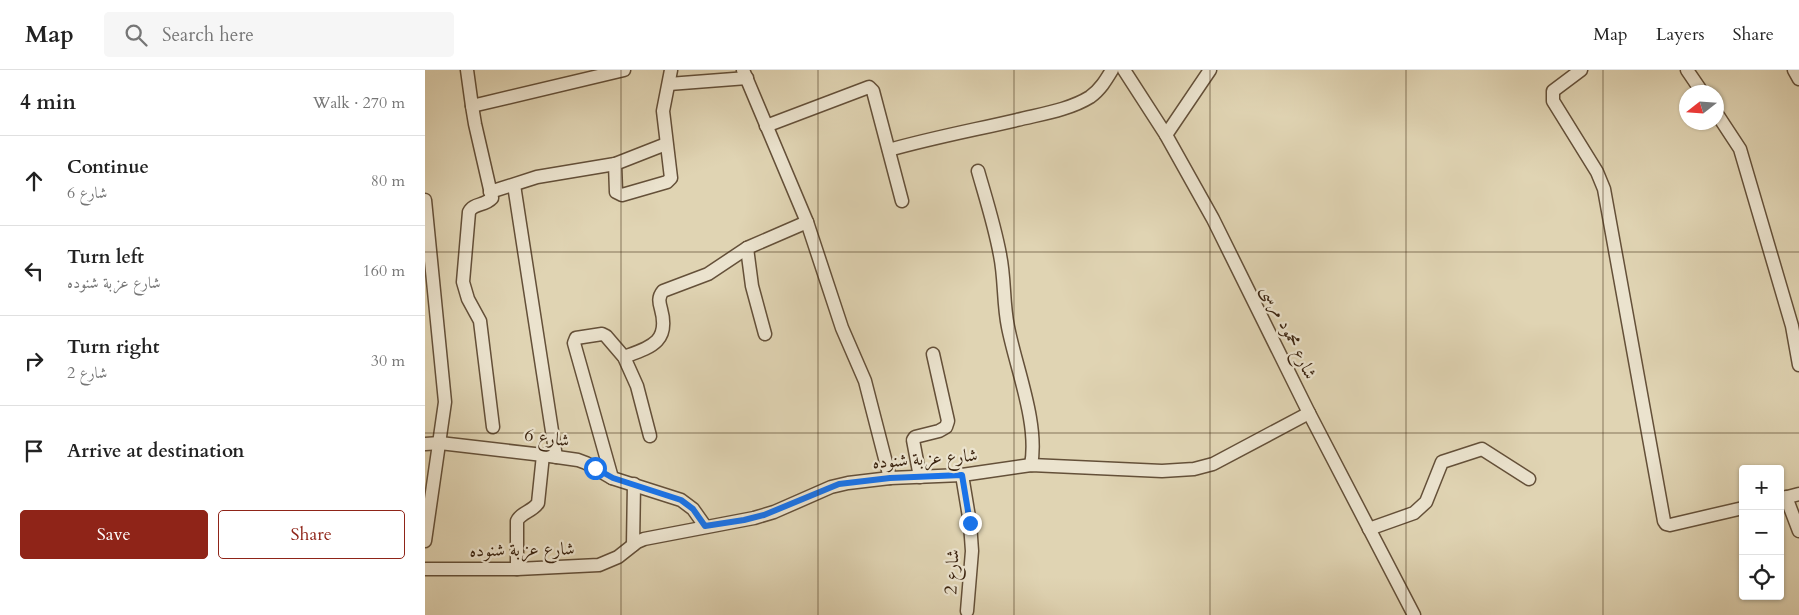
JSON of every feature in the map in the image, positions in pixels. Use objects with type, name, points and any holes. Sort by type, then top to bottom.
[{"type":"street","points":[[467,70],[475,124],[491,200],[473,206],[469,212],[463,282],[468,300],[480,321],[493,427]]},
{"type":"street","points":[[472,106],[623,70]]},
{"type":"street","points":[[615,164],[616,192],[622,195],[667,182],[671,178],[663,111],[671,70]]},
{"type":"street","points":[[889,150],[931,138],[965,133],[1067,107],[1091,96],[1104,84],[1111,70]]},
{"type":"street","name":"شارع محمود مرسى","points":[[1124,70],[1166,134],[1213,219],[1309,413],[1414,615]]},
{"type":"street","points":[[1166,134],[1210,70]]},
{"type":"street","points":[[1581,70],[1553,91],[1552,96],[1553,101],[1597,172],[1604,189],[1664,520],[1670,525],[1739,509]]},
{"type":"street","points":[[1687,70],[1697,85]]},
{"type":"street","points":[[1794,70],[1799,79]]},
{"type":"street","points":[[669,84],[747,73],[766,126],[807,222],[842,328],[865,381],[890,478]]},
{"type":"street","points":[[766,126],[861,88],[869,87],[873,91],[901,201]]},
{"type":"street","points":[[1724,125],[1740,149],[1795,325],[1799,364]]},
{"type":"street","points":[[490,192],[537,177],[615,164],[667,144]]},
{"type":"street","points":[[978,171],[1000,255],[1003,298],[1008,329],[1024,392],[1032,436],[1034,451],[1031,465]]},
{"type":"street","points":[[514,185],[549,456],[538,503],[530,511],[519,517],[517,521],[517,568]]},
{"type":"street","points":[[425,200],[445,402],[425,541]]},
{"type":"street","points":[[624,357],[646,349],[663,334],[664,327],[659,302],[663,291],[707,274],[747,248],[807,222]]},
{"type":"street","points":[[747,248],[754,294],[765,334]]},
{"type":"street","points":[[613,478],[574,342],[576,338],[602,334],[606,336],[624,357],[637,386],[649,436]]},
{"type":"street","points":[[920,477],[913,440],[915,436],[939,431],[946,427],[948,421],[933,354]]},
{"type":"street","name":"شارع عزبة شنوده","points":[[425,569],[599,565],[618,557],[644,539],[764,515],[839,484],[890,478],[962,475],[1031,465],[1162,471],[1194,469],[1213,464],[1309,413]]},
{"type":"street","name":"شارع 6","points":[[425,444],[440,443],[549,456],[587,463],[613,478],[686,502],[705,526]]},
{"type":"street","points":[[1369,529],[1414,513],[1426,502],[1442,462],[1482,449],[1529,479]]},
{"type":"street","name":"شارع 2","points":[[962,475],[970,523],[972,551],[967,611]]},
{"type":"street","points":[[633,545],[634,484]]},
{"type":"street","points":[[1784,498],[1799,494]]},
{"type":"street","points":[[1784,500],[1799,531]]},
{"type":"route","points":[[595,468],[613,478],[681,500],[690,505],[705,526],[744,520],[774,512],[839,484],[890,478],[962,475],[970,523]]}]
